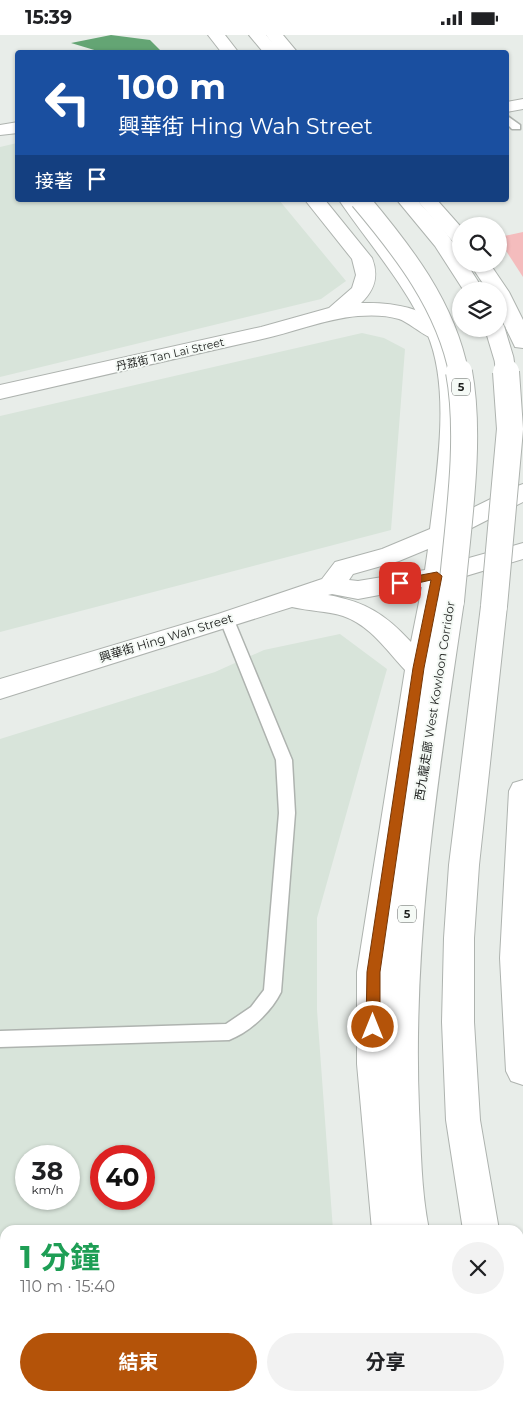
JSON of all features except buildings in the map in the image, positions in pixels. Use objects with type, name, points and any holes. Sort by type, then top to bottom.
[{"type":"main road","points":[[214,35],[226,50]]},
{"type":"main road","points":[[257,35],[271,50]]},
{"type":"main road","points":[[274,35],[287,50]]},
{"type":"main road","points":[[509,106],[523,104]]},
{"type":"main road","points":[[0,130],[15,128]]},
{"type":"main road","name":"丹荔街 Tan Lai Street","points":[[317,202],[362,258],[367,268],[366,280],[359,294],[354,300],[338,311]]},
{"type":"main road","points":[[350,202],[410,283],[438,334],[449,372],[451,397],[449,467],[437,576],[419,668],[373,972],[373,1064],[389,1225]]},
{"type":"main road","name":"西九龍走廊 West Kowloon Corridor","points":[[362,202],[402,253],[440,314],[457,362],[464,421],[457,544],[451,601],[412,860],[405,944],[400,1078],[411,1225]]},
{"type":"main road","points":[[408,202],[443,243],[468,282]]},
{"type":"main road","points":[[429,202],[452,229]]},
{"type":"main road","name":"丹荔街 Tan Lai Street","points":[[0,392],[279,329],[338,311],[373,309],[403,313],[432,327],[438,334]]},
{"type":"main road","points":[[507,309],[523,340]]},
{"type":"main road","points":[[480,1225],[462,1120],[458,994],[459,938],[464,865],[494,606],[508,460],[509,398],[504,359],[497,337]]},
{"type":"main road","name":"興華街 Hing Wah Street","points":[[331,585],[344,568],[364,564],[416,546],[442,531],[523,492]]},
{"type":"main road","name":"興華街 Hing Wah Street","points":[[0,689],[227,620],[331,585],[358,590],[437,576],[523,551]]},
{"type":"main road","points":[[290,598],[331,605],[364,615],[379,627],[419,668]]},
{"type":"main road","points":[[523,791],[516,958],[523,1071]]},
{"type":"lane","points":[[509,121],[516,127]]},
{"type":"lane","points":[[0,1039],[229,1032],[257,1012],[272,992],[287,813],[284,760],[227,620]]},
{"type":"shaded area","points":[[111,35],[150,40],[160,50],[94,50],[71,43]]},
{"type":"shaded area","points":[[15,143],[15,202],[281,202],[346,281],[321,299],[0,377],[0,147]]},
{"type":"shaded area","points":[[523,232],[523,277],[507,252],[507,235]]},
{"type":"shaded area","points":[[362,333],[384,338],[405,349],[391,530],[0,632],[0,416]]},
{"type":"shaded area","points":[[340,634],[387,669],[317,918],[317,1010],[333,1225],[0,1225],[0,739],[215,672],[264,650]]},
{"type":"route","points":[[373,1027],[373,972],[423,643],[437,576],[400,583]]}]
